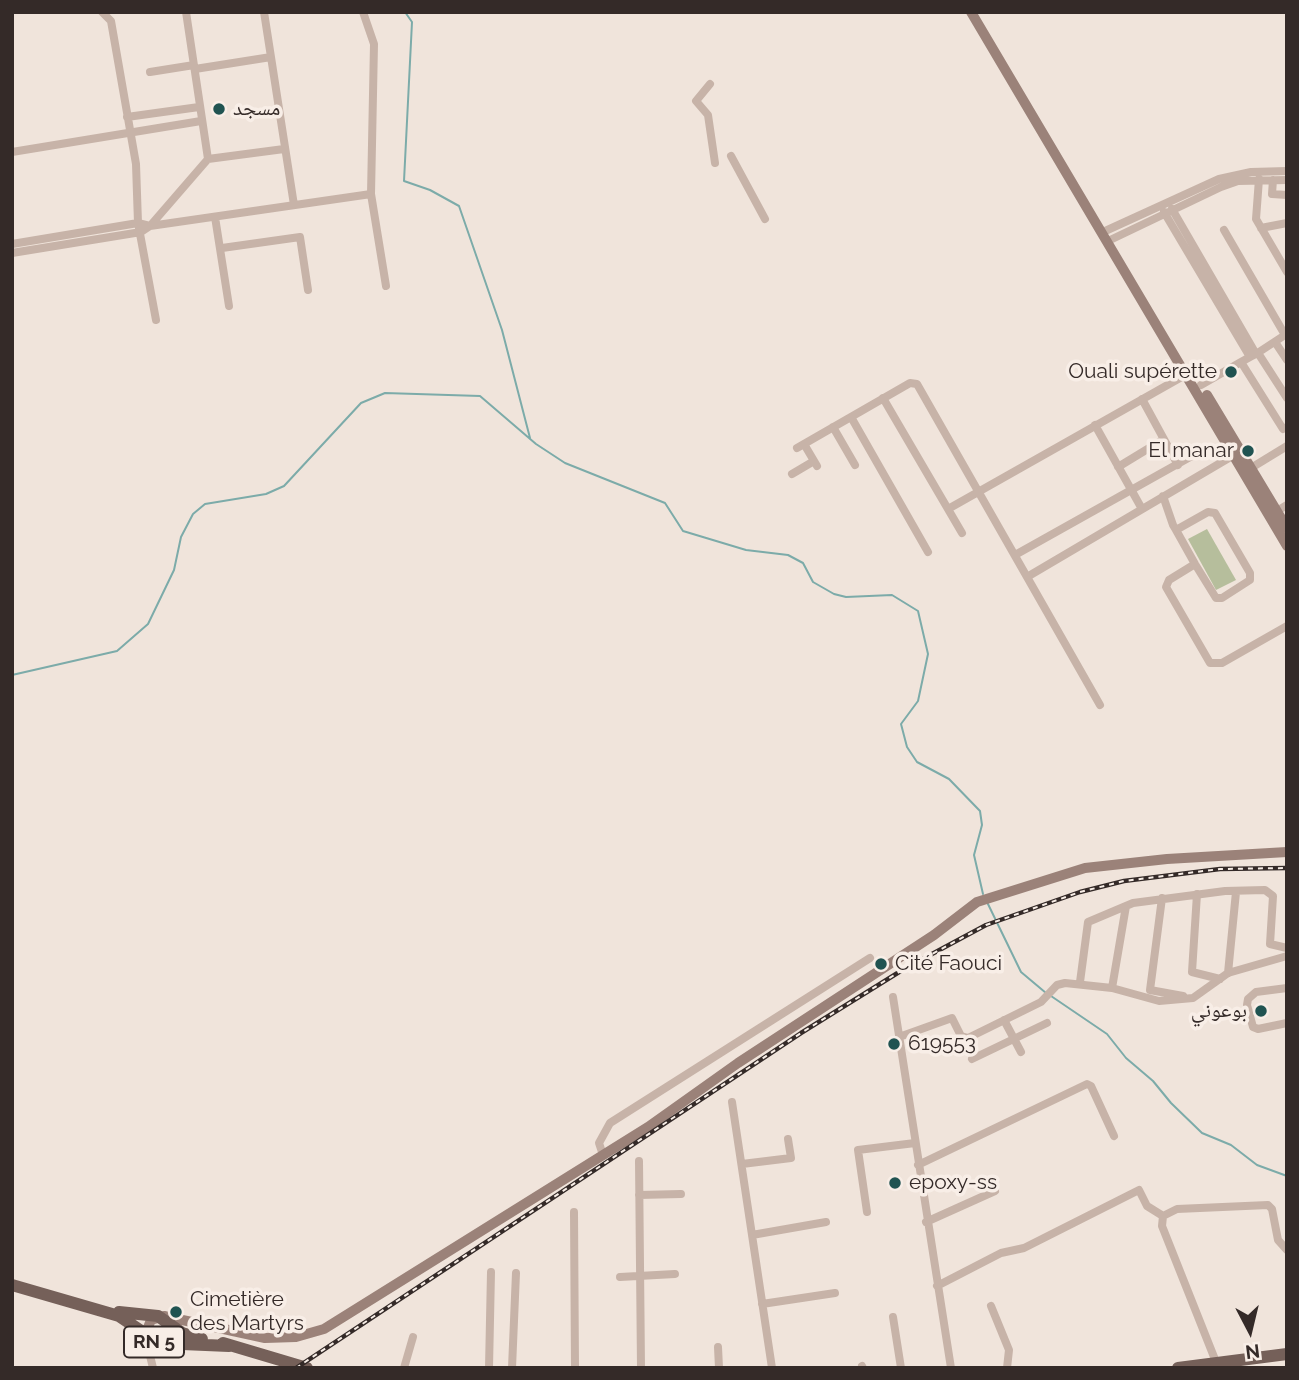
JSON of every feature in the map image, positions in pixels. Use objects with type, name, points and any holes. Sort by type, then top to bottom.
[{"type":"main road","points":[[977,17],[1251,468],[1282,508],[1287,528]]},
{"type":"main road","points":[[1108,236],[1287,546]]},
{"type":"main road","points":[[145,1335],[148,1323],[158,1316],[280,1339],[324,1328],[603,1155],[934,935],[978,902],[1085,868],[1167,859],[1287,852]]},
{"type":"main road","name":"RN 5","points":[[12,1285],[123,1318],[145,1335],[163,1344],[229,1346]]},
{"type":"main road","name":"RN 5","points":[[88,1306],[158,1316],[186,1335],[307,1368]]},
{"type":"main road","points":[[163,1344],[182,1324],[193,1323]]},
{"type":"main road","points":[[1178,1368],[1287,1354]]},
{"type":"street","points":[[102,12],[111,22],[136,164],[140,228],[156,320]]},
{"type":"street","points":[[186,12],[208,159]]},
{"type":"street","points":[[264,12],[294,205]]},
{"type":"street","points":[[363,12],[374,44],[371,194],[386,286]]},
{"type":"street","points":[[150,72],[271,57]]},
{"type":"street","points":[[710,85],[696,101],[708,116],[715,163]]},
{"type":"street","points":[[127,117],[199,107]]},
{"type":"street","points":[[12,152],[201,121]]},
{"type":"street","points":[[150,226],[208,159],[284,149]]},
{"type":"street","points":[[731,156],[765,219]]},
{"type":"street","points":[[1108,236],[1219,179],[1251,172],[1287,171]]},
{"type":"street","points":[[1108,236],[1221,187],[1259,179],[1287,180]]},
{"type":"street","points":[[1259,179],[1256,219],[1287,272]]},
{"type":"street","points":[[1273,180],[1272,194],[1287,195]]},
{"type":"street","points":[[12,253],[150,226],[371,194]]},
{"type":"street","points":[[1168,211],[1255,354],[1287,398]]},
{"type":"street","points":[[215,216],[229,306]]},
{"type":"street","points":[[1261,228],[1287,223]]},
{"type":"street","points":[[12,244],[140,228]]},
{"type":"street","points":[[1201,385],[1285,335],[1223,230]]},
{"type":"street","points":[[222,248],[300,237],[308,290]]},
{"type":"street","points":[[1275,342],[1287,359]]},
{"type":"street","points":[[1241,362],[1286,430]]},
{"type":"street","points":[[948,509],[1186,374]]},
{"type":"street","points":[[792,474],[816,463],[800,446],[910,383],[917,384],[1100,705]]},
{"type":"street","points":[[883,398],[962,533]]},
{"type":"street","points":[[1142,399],[1178,464]]},
{"type":"street","points":[[851,417],[928,552]]},
{"type":"street","points":[[1095,425],[1142,509]]},
{"type":"street","points":[[834,427],[855,465]]},
{"type":"street","points":[[1118,467],[1164,439]]},
{"type":"street","points":[[1251,468],[1287,446]]},
{"type":"street","points":[[1015,555],[1199,452]]},
{"type":"street","points":[[1027,577],[1234,455]]},
{"type":"street","points":[[1163,496],[1175,530],[1218,599],[1247,584],[1251,578],[1215,513],[1208,512],[1175,530]]},
{"type":"street","points":[[1195,564],[1169,580],[1166,587],[1210,663],[1222,663],[1287,626]]},
{"type":"street","points":[[1080,982],[1087,922],[1126,906],[1162,898],[1265,890],[1273,896],[1270,944],[1287,948]]},
{"type":"street","points":[[1228,973],[1236,892]]},
{"type":"street","points":[[1197,894],[1192,972],[1220,979]]},
{"type":"street","points":[[1162,898],[1150,990],[1192,998]]},
{"type":"street","points":[[1112,988],[1126,906]]},
{"type":"street","points":[[899,1037],[952,1018],[961,1036],[968,1038],[1041,1002],[1057,985],[1080,982],[1159,1001],[1192,998],[1228,973],[1287,956]]},
{"type":"street","points":[[603,1155],[598,1143],[610,1123],[870,958]]},
{"type":"street","points":[[1287,988],[1256,992],[1248,999],[1247,1005],[1253,1027],[1287,1023]]},
{"type":"street","points":[[892,997],[951,1368]]},
{"type":"street","points":[[1004,1020],[1021,1052]]},
{"type":"street","points":[[972,1059],[1046,1023]]},
{"type":"street","points":[[918,1165],[1087,1084],[1091,1086],[1114,1136]]},
{"type":"street","points":[[732,1102],[772,1368]]},
{"type":"street","points":[[742,1164],[791,1158],[788,1139]]},
{"type":"street","points":[[867,1212],[858,1150],[915,1143]]},
{"type":"street","points":[[639,1161],[641,1368]]},
{"type":"street","points":[[937,1286],[1001,1253],[1024,1248],[1139,1190],[1147,1206],[1163,1216]]},
{"type":"street","points":[[926,1222],[995,1191]]},
{"type":"street","points":[[639,1195],[681,1195]]},
{"type":"street","points":[[1163,1216],[1177,1209],[1268,1205],[1272,1209],[1278,1240],[1287,1250]]},
{"type":"street","points":[[574,1212],[575,1368]]},
{"type":"street","points":[[1163,1216],[1163,1226],[1216,1362]]},
{"type":"street","points":[[752,1235],[826,1223]]},
{"type":"street","points":[[489,1368],[491,1272]]},
{"type":"street","points":[[512,1368],[516,1273]]},
{"type":"street","points":[[620,1277],[675,1274]]},
{"type":"street","points":[[762,1304],[835,1293]]},
{"type":"street","points":[[991,1306],[1009,1350],[1007,1368]]},
{"type":"street","points":[[893,1317],[901,1368]]},
{"type":"street","points":[[145,1335],[153,1366]]},
{"type":"street","points":[[404,1368],[412,1336]]},
{"type":"street","points":[[153,1366],[163,1344]]},
{"type":"street","points":[[718,1347],[719,1368]]},
{"type":"green space","points":[[1207,529],[1236,580],[1216,590],[1188,539]]},
{"type":"waterway","points":[[405,12],[412,22],[404,181],[430,190],[459,206],[502,330],[530,438]]},
{"type":"waterway","points":[[12,675],[117,651],[148,624],[174,570],[181,537],[193,514],[205,504],[266,494],[284,486],[361,403],[385,393],[480,396],[536,444],[565,463],[665,503],[683,531],[746,550],[788,555],[803,563],[813,582],[834,594],[846,597],[892,595],[918,611],[928,654],[918,701],[901,724],[907,747],[917,762],[949,779],[980,811],[982,825],[974,855],[983,894]]},
{"type":"waterway","points":[[987,902],[1021,972],[1046,993]]},
{"type":"waterway","points":[[1051,996],[1107,1034],[1126,1058],[1153,1081],[1202,1133],[1231,1145],[1257,1165],[1287,1176]]},
{"type":"railway","points":[[296,1368],[801,1033],[904,969],[986,925],[1080,892],[1124,881],[1220,869],[1287,868]]},
{"type":"place","name":"مسجد","points":[[219,109]]},
{"type":"place","name":"Ouali supérette","points":[[1231,372]]},
{"type":"place","name":"El manar","points":[[1248,451]]},
{"type":"place","name":"Cité Faouci","points":[[881,964]]},
{"type":"place","name":"بوعوني","points":[[1261,1011]]},
{"type":"place","name":"619553","points":[[894,1044]]},
{"type":"place","name":"epoxy-ss","points":[[895,1183]]},
{"type":"place","name":"Cimetière des Martyrs","points":[[176,1312]]}]
